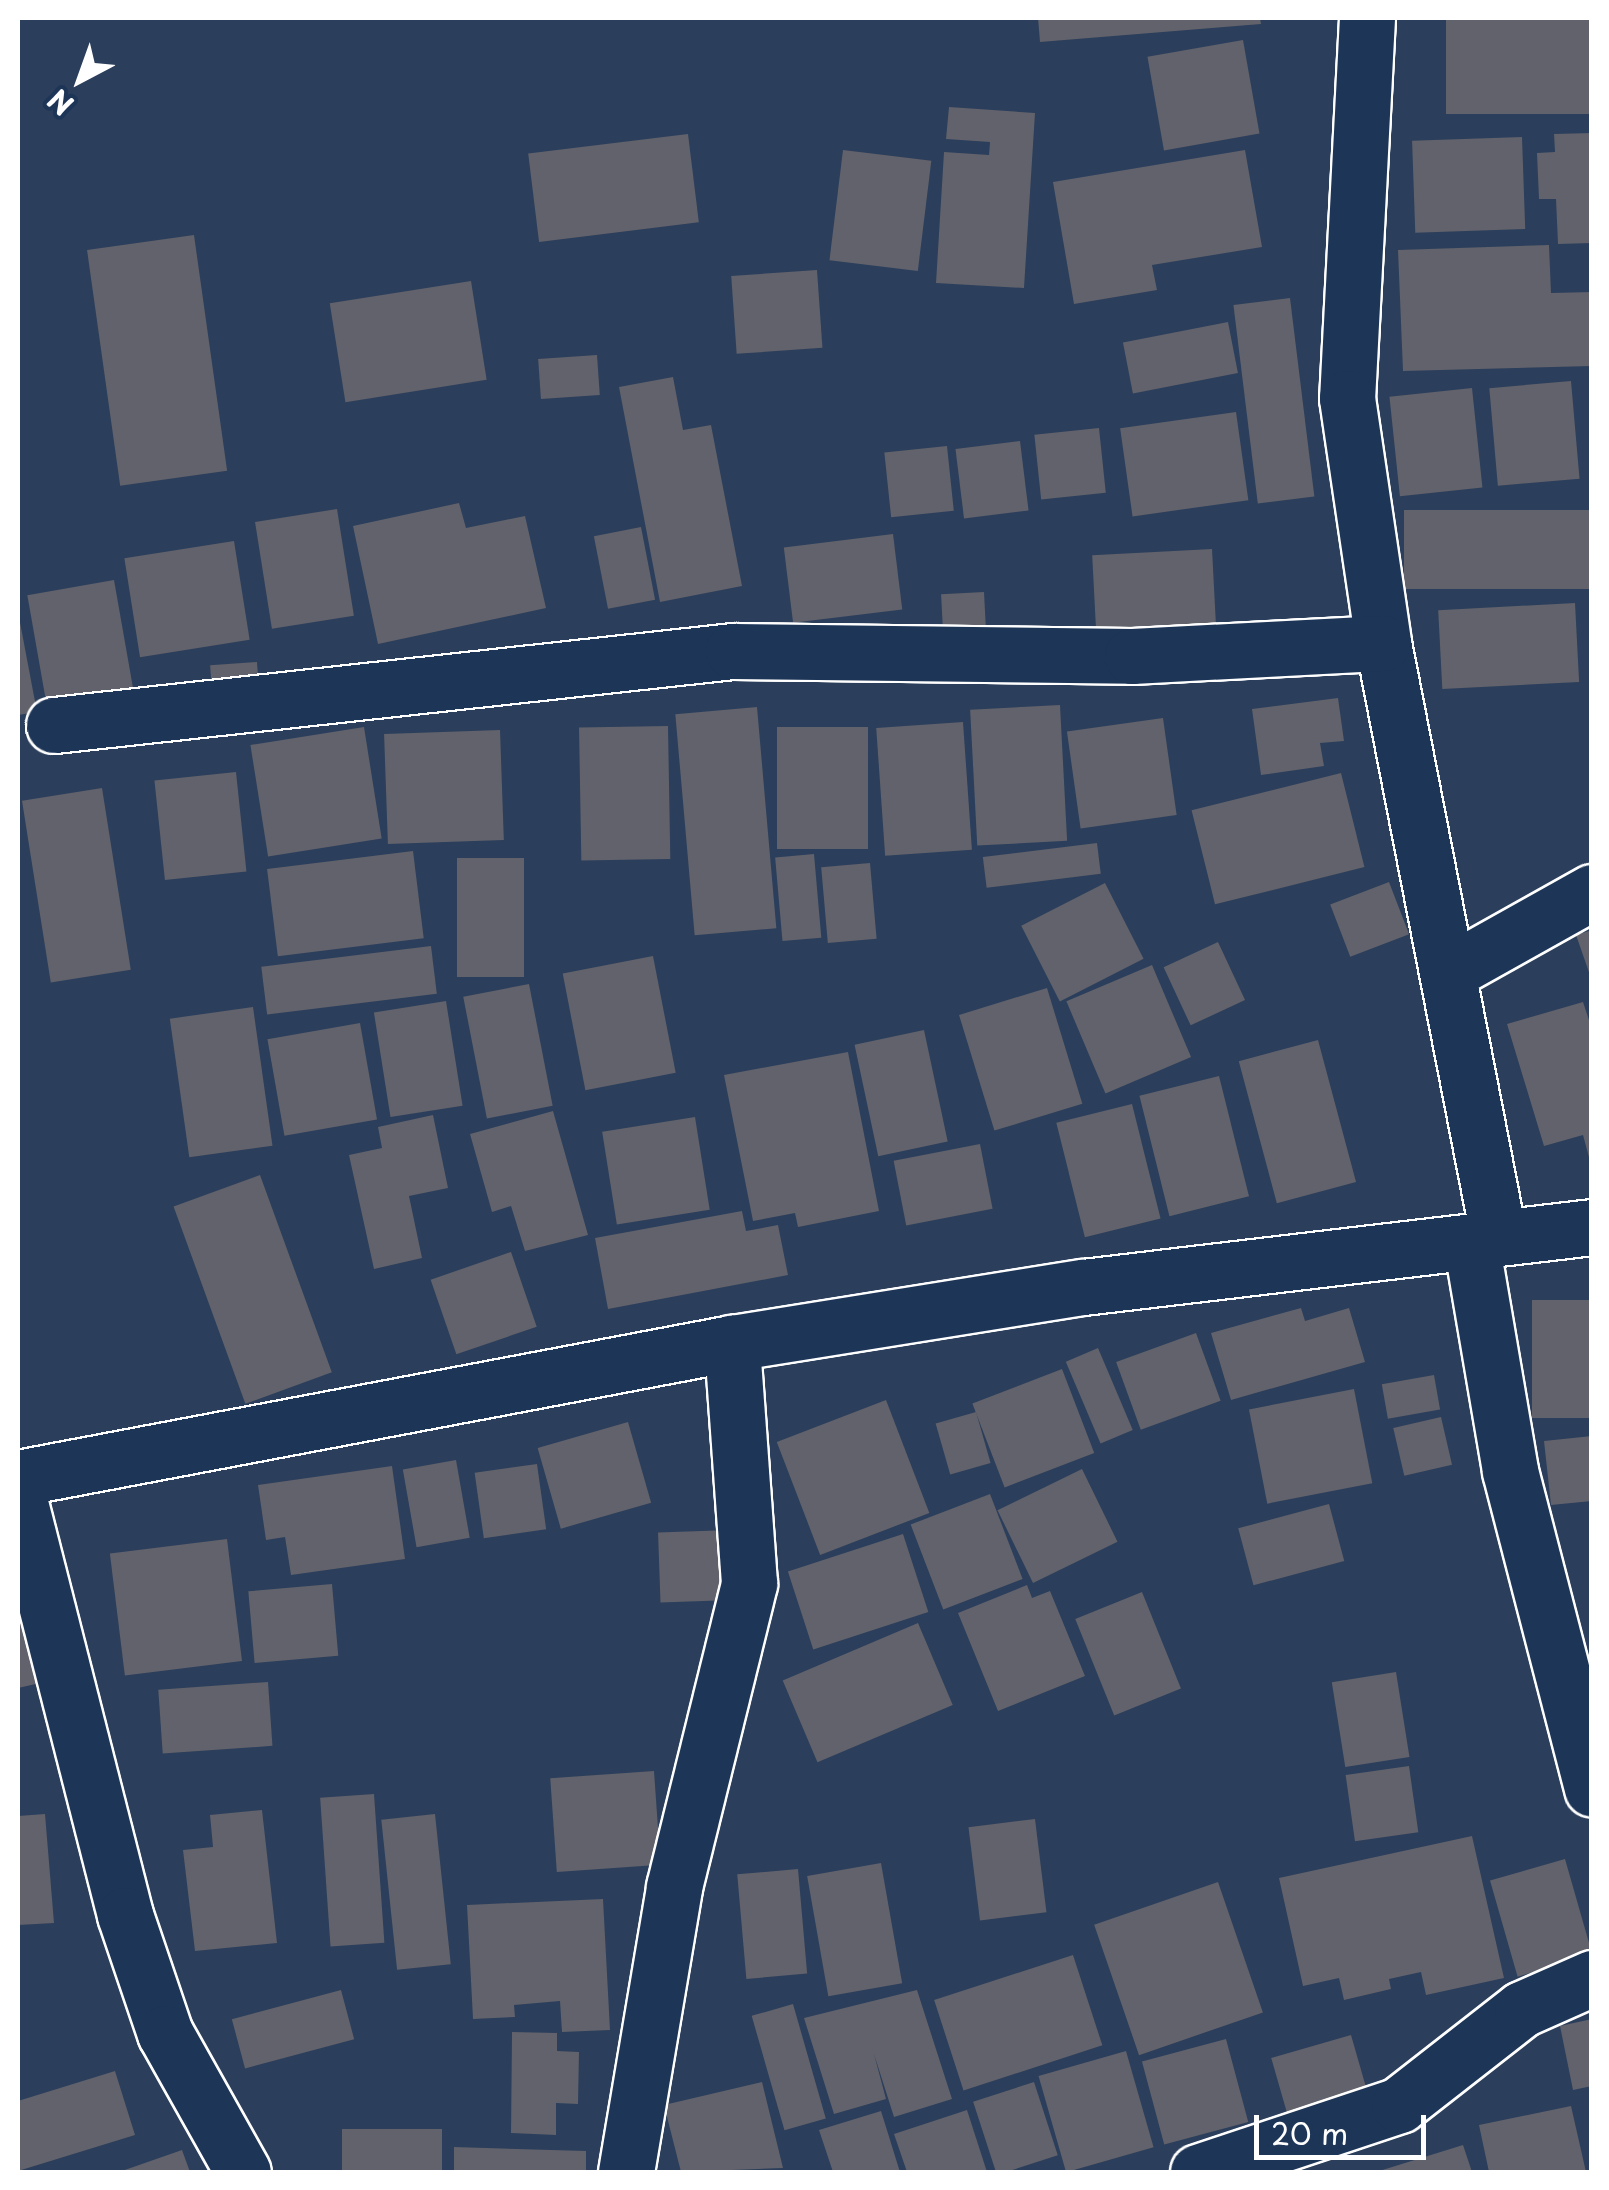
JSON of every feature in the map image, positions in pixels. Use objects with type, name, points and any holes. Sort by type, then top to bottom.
[{"type":"street","points":[[1367,18],[1347,398],[1383,643],[1450,972],[1510,1472],[1592,1788]]},
{"type":"street","points":[[54,725],[733,650],[1132,656],[1383,643]]},
{"type":"street","points":[[1450,972],[1592,892]]},
{"type":"street","points":[[18,1478],[732,1344],[1083,1287],[1592,1227]]},
{"type":"street","points":[[626,2172],[674,1886],[749,1584],[732,1344]]},
{"type":"street","points":[[18,1494],[125,1915],[165,2033],[243,2172]]},
{"type":"street","points":[[1198,2172],[1400,2105],[1522,2009],[1592,1978]]},
{"type":"building","points":[[1038,18],[1260,18],[1261,24],[1040,42]]},
{"type":"building","points":[[1446,18],[1592,18],[1592,114],[1446,114]]},
{"type":"building","points":[[1243,40],[1259,134],[1164,150],[1147,57]]},
{"type":"building","points":[[949,107],[1035,113],[1024,288],[936,283],[944,152],[989,155],[990,142],[946,139]]},
{"type":"building","points":[[1592,133],[1592,243],[1558,244],[1556,199],[1539,199],[1537,153],[1555,152],[1554,134]]},
{"type":"building","points":[[688,134],[699,222],[539,242],[528,154]]},
{"type":"building","points":[[1522,137],[1525,229],[1415,233],[1412,141]]},
{"type":"building","points":[[843,150],[931,161],[918,271],[829,260]]},
{"type":"building","points":[[1245,150],[1262,247],[1152,265],[1157,290],[1074,304],[1053,182]]},
{"type":"building","points":[[194,235],[227,471],[120,486],[87,250]]},
{"type":"building","points":[[1549,245],[1551,293],[1592,292],[1592,366],[1403,371],[1398,250]]},
{"type":"building","points":[[817,270],[822,348],[737,354],[731,276]]},
{"type":"building","points":[[471,281],[487,380],[345,402],[330,303]]},
{"type":"building","points":[[1290,298],[1314,497],[1258,503],[1233,305]]},
{"type":"building","points":[[1228,322],[1238,373],[1133,393],[1123,342]]},
{"type":"building","points":[[597,355],[600,395],[541,399],[538,359]]},
{"type":"building","points":[[673,377],[683,430],[711,425],[742,586],[660,602],[619,387]]},
{"type":"building","points":[[1571,381],[1580,479],[1498,486],[1489,388]]},
{"type":"building","points":[[1472,388],[1482,487],[1400,496],[1389,397]]},
{"type":"building","points":[[1236,412],[1248,500],[1133,516],[1120,428]]},
{"type":"building","points":[[1099,428],[1106,493],[1041,499],[1034,435]]},
{"type":"building","points":[[1020,441],[1029,510],[964,518],[955,449]]},
{"type":"building","points":[[947,446],[954,511],[891,517],[884,453]]},
{"type":"building","points":[[459,503],[466,528],[525,516],[546,608],[378,644],[353,526]]},
{"type":"building","points":[[337,509],[354,616],[272,629],[255,522]]},
{"type":"building","points":[[1404,510],[1592,510],[1592,589],[1404,589]]},
{"type":"building","points":[[641,527],[655,600],[608,609],[594,536]]},
{"type":"building","points":[[893,534],[902,609],[793,623],[784,547]]},
{"type":"building","points":[[234,541],[250,640],[140,657],[124,558]]},
{"type":"building","points":[[1212,549],[1216,623],[1096,629],[1092,555]]},
{"type":"building","points":[[114,580],[134,696],[48,711],[27,595]]},
{"type":"building","points":[[984,592],[986,626],[943,628],[941,594]]},
{"type":"building","points":[[1575,603],[1579,682],[1442,689],[1438,610]]},
{"type":"building","points":[[18,618],[37,712],[18,715]]},
{"type":"building","points":[[257,662],[259,694],[212,697],[210,665]]},
{"type":"building","points":[[1338,698],[1344,741],[1320,743],[1324,766],[1261,775],[1252,709]]},
{"type":"building","points":[[1060,705],[1067,841],[977,846],[970,710]]},
{"type":"building","points":[[757,707],[776,928],[695,935],[675,714]]},
{"type":"building","points":[[1163,718],[1177,815],[1081,829],[1067,731]]},
{"type":"building","points":[[963,722],[972,850],[885,856],[876,728]]},
{"type":"building","points":[[668,726],[670,859],[581,861],[579,728]]},
{"type":"building","points":[[364,727],[382,839],[268,857],[250,745]]},
{"type":"building","points":[[777,727],[868,727],[868,849],[777,849]]},
{"type":"building","points":[[500,730],[504,840],[388,844],[384,734]]},
{"type":"building","points":[[236,772],[246,871],[165,880],[154,781]]},
{"type":"building","points":[[1341,773],[1364,867],[1215,904],[1192,810]]},
{"type":"building","points":[[102,788],[131,970],[51,982],[22,801]]},
{"type":"building","points":[[1097,843],[1101,874],[987,888],[983,857]]},
{"type":"building","points":[[413,851],[424,938],[278,956],[267,869]]},
{"type":"building","points":[[814,854],[821,938],[782,941],[775,857]]},
{"type":"building","points":[[457,858],[524,858],[524,977],[457,977]]},
{"type":"building","points":[[870,863],[877,939],[828,943],[821,867]]},
{"type":"building","points":[[1389,882],[1409,934],[1350,957],[1330,905]]},
{"type":"building","points":[[1105,883],[1144,959],[1060,1001],[1021,926]]},
{"type":"building","points":[[1592,930],[1592,978],[1591,978],[1576,935]]},
{"type":"building","points":[[1218,942],[1245,1000],[1191,1025],[1164,967]]},
{"type":"building","points":[[431,946],[437,994],[267,1014],[261,967]]},
{"type":"building","points":[[653,956],[676,1073],[585,1090],[563,974]]},
{"type":"building","points":[[1152,965],[1191,1057],[1105,1093],[1066,1001]]},
{"type":"building","points":[[529,984],[553,1106],[487,1119],[463,997]]},
{"type":"building","points":[[1047,988],[1082,1104],[994,1131],[959,1015]]},
{"type":"building","points":[[446,1001],[463,1106],[390,1117],[374,1012]]},
{"type":"building","points":[[1583,1002],[1592,1029],[1590,1161],[1583,1135],[1544,1146],[1507,1024]]},
{"type":"building","points":[[253,1007],[272,1146],[189,1157],[170,1019]]},
{"type":"building","points":[[360,1023],[377,1120],[284,1136],[267,1039]]},
{"type":"building","points":[[924,1030],[948,1142],[878,1156],[855,1045]]},
{"type":"building","points":[[1318,1040],[1356,1182],[1277,1203],[1239,1061]]},
{"type":"building","points":[[848,1052],[879,1211],[798,1227],[795,1213],[753,1221],[724,1075]]},
{"type":"building","points":[[1219,1076],[1249,1196],[1169,1216],[1139,1096]]},
{"type":"building","points":[[1132,1104],[1161,1218],[1085,1237],[1056,1123]]},
{"type":"building","points":[[553,1111],[588,1235],[525,1251],[511,1206],[492,1212],[470,1134]]},
{"type":"building","points":[[433,1115],[448,1188],[409,1196],[422,1258],[374,1269],[349,1155],[382,1148],[378,1127]]},
{"type":"building","points":[[695,1117],[710,1210],[617,1225],[602,1132]]},
{"type":"building","points":[[980,1144],[993,1209],[906,1226],[894,1161]]},
{"type":"building","points":[[260,1175],[332,1372],[245,1404],[174,1206]]},
{"type":"building","points":[[742,1211],[746,1231],[778,1225],[788,1275],[608,1309],[595,1238]]},
{"type":"building","points":[[511,1252],[537,1327],[456,1354],[431,1280]]},
{"type":"building","points":[[1532,1300],[1592,1300],[1592,1418],[1532,1418]]},
{"type":"building","points":[[1301,1308],[1305,1321],[1349,1308],[1365,1362],[1231,1400],[1211,1333]]},
{"type":"building","points":[[1196,1333],[1221,1401],[1141,1430],[1116,1362]]},
{"type":"building","points":[[1098,1348],[1133,1430],[1101,1444],[1066,1362]]},
{"type":"building","points":[[1062,1369],[1094,1453],[1005,1487],[972,1403]]},
{"type":"building","points":[[1434,1375],[1440,1409],[1388,1419],[1382,1384]]},
{"type":"building","points":[[1354,1389],[1372,1483],[1267,1504],[1249,1409]]},
{"type":"building","points":[[886,1400],[929,1513],[820,1555],[777,1442]]},
{"type":"building","points":[[976,1412],[991,1463],[950,1475],[936,1424]]},
{"type":"building","points":[[1441,1417],[1452,1465],[1404,1476],[1393,1428]]},
{"type":"building","points":[[628,1422],[651,1503],[561,1529],[538,1448]]},
{"type":"building","points":[[1592,1436],[1592,1501],[1551,1505],[1544,1441]]},
{"type":"building","points":[[456,1460],[470,1538],[417,1547],[403,1469]]},
{"type":"building","points":[[537,1464],[546,1529],[484,1538],[475,1473]]},
{"type":"building","points":[[392,1466],[405,1559],[291,1575],[285,1537],[266,1540],[258,1485]]},
{"type":"building","points":[[1082,1469],[1118,1542],[1033,1583],[998,1510]]},
{"type":"building","points":[[990,1494],[1023,1579],[943,1609],[911,1524]]},
{"type":"building","points":[[1329,1504],[1344,1561],[1253,1585],[1238,1528]]},
{"type":"building","points":[[730,1530],[732,1600],[660,1602],[658,1533]]},
{"type":"building","points":[[903,1534],[928,1612],[813,1649],[788,1571]]},
{"type":"building","points":[[227,1539],[242,1661],[125,1675],[110,1553]]},
{"type":"building","points":[[18,1574],[49,1681],[18,1688]]},
{"type":"building","points":[[332,1584],[338,1656],[255,1663],[248,1591]]},
{"type":"building","points":[[1027,1585],[1032,1598],[1050,1591],[1085,1676],[998,1711],[958,1613]]},
{"type":"building","points":[[1142,1592],[1181,1688],[1114,1715],[1075,1619]]},
{"type":"building","points":[[918,1623],[953,1705],[817,1762],[783,1680]]},
{"type":"building","points":[[1396,1672],[1409,1757],[1345,1767],[1332,1682]]},
{"type":"building","points":[[268,1682],[272,1746],[163,1754],[158,1690]]},
{"type":"building","points":[[1409,1766],[1418,1832],[1355,1841],[1346,1775]]},
{"type":"building","points":[[654,1771],[661,1865],[557,1872],[550,1778]]},
{"type":"building","points":[[374,1794],[384,1943],[331,1946],[320,1798]]},
{"type":"building","points":[[262,1810],[277,1943],[195,1951],[183,1850],[213,1847],[210,1815]]},
{"type":"building","points":[[45,1814],[54,1923],[18,1925],[18,1816]]},
{"type":"building","points":[[435,1814],[451,1964],[397,1970],[381,1820]]},
{"type":"building","points":[[1035,1819],[1046,1912],[980,1920],[968,1827]]},
{"type":"building","points":[[1472,1836],[1504,1978],[1426,1995],[1421,1972],[1389,1979],[1391,1989],[1344,2000],[1339,1978],[1303,1986],[1279,1878]]},
{"type":"building","points":[[1565,1859],[1592,1955],[1518,1977],[1490,1880]]},
{"type":"building","points":[[881,1863],[902,1983],[828,1996],[807,1876]]},
{"type":"building","points":[[798,1869],[807,1974],[746,1979],[737,1874]]},
{"type":"building","points":[[1218,1882],[1263,2012],[1139,2055],[1094,1925]]},
{"type":"building","points":[[603,1899],[610,2030],[562,2032],[560,2001],[514,2005],[515,2017],[473,2019],[467,1905]]},
{"type":"building","points":[[1073,1955],[1102,2045],[964,2090],[934,2000]]},
{"type":"building","points":[[341,1990],[354,2039],[245,2069],[232,2019]]},
{"type":"building","points":[[917,1990],[952,2099],[894,2117],[874,2054],[886,2099],[834,2114],[804,2018]]},
{"type":"building","points":[[793,2004],[826,2118],[784,2130],[752,2016]]},
{"type":"building","points":[[1592,2019],[1592,2086],[1573,2090],[1560,2026]]},
{"type":"building","points":[[512,2032],[557,2033],[557,2051],[579,2052],[578,2104],[556,2103],[556,2135],[511,2133]]},
{"type":"building","points":[[1351,2035],[1370,2100],[1290,2123],[1271,2058]]},
{"type":"building","points":[[1226,2039],[1248,2122],[1164,2145],[1142,2062]]},
{"type":"building","points":[[1126,2051],[1154,2147],[1066,2172],[1039,2076]]},
{"type":"building","points":[[115,2071],[135,2135],[18,2171],[18,2101]]},
{"type":"building","points":[[762,2082],[783,2168],[681,2172],[664,2105]]},
{"type":"building","points":[[1034,2082],[1058,2155],[996,2172],[973,2102]]},
{"type":"building","points":[[1571,2106],[1586,2172],[1489,2172],[1479,2125]]},
{"type":"building","points":[[967,2110],[987,2172],[907,2172],[894,2134]]},
{"type":"building","points":[[881,2111],[900,2172],[833,2172],[819,2130]]},
{"type":"building","points":[[342,2129],[442,2129],[442,2172],[342,2172]]},
{"type":"building","points":[[1463,2145],[1472,2172],[1376,2172]]},
{"type":"building","points":[[454,2147],[586,2151],[586,2172],[454,2172]]},
{"type":"building","points":[[182,2150],[190,2172],[119,2172]]}]
